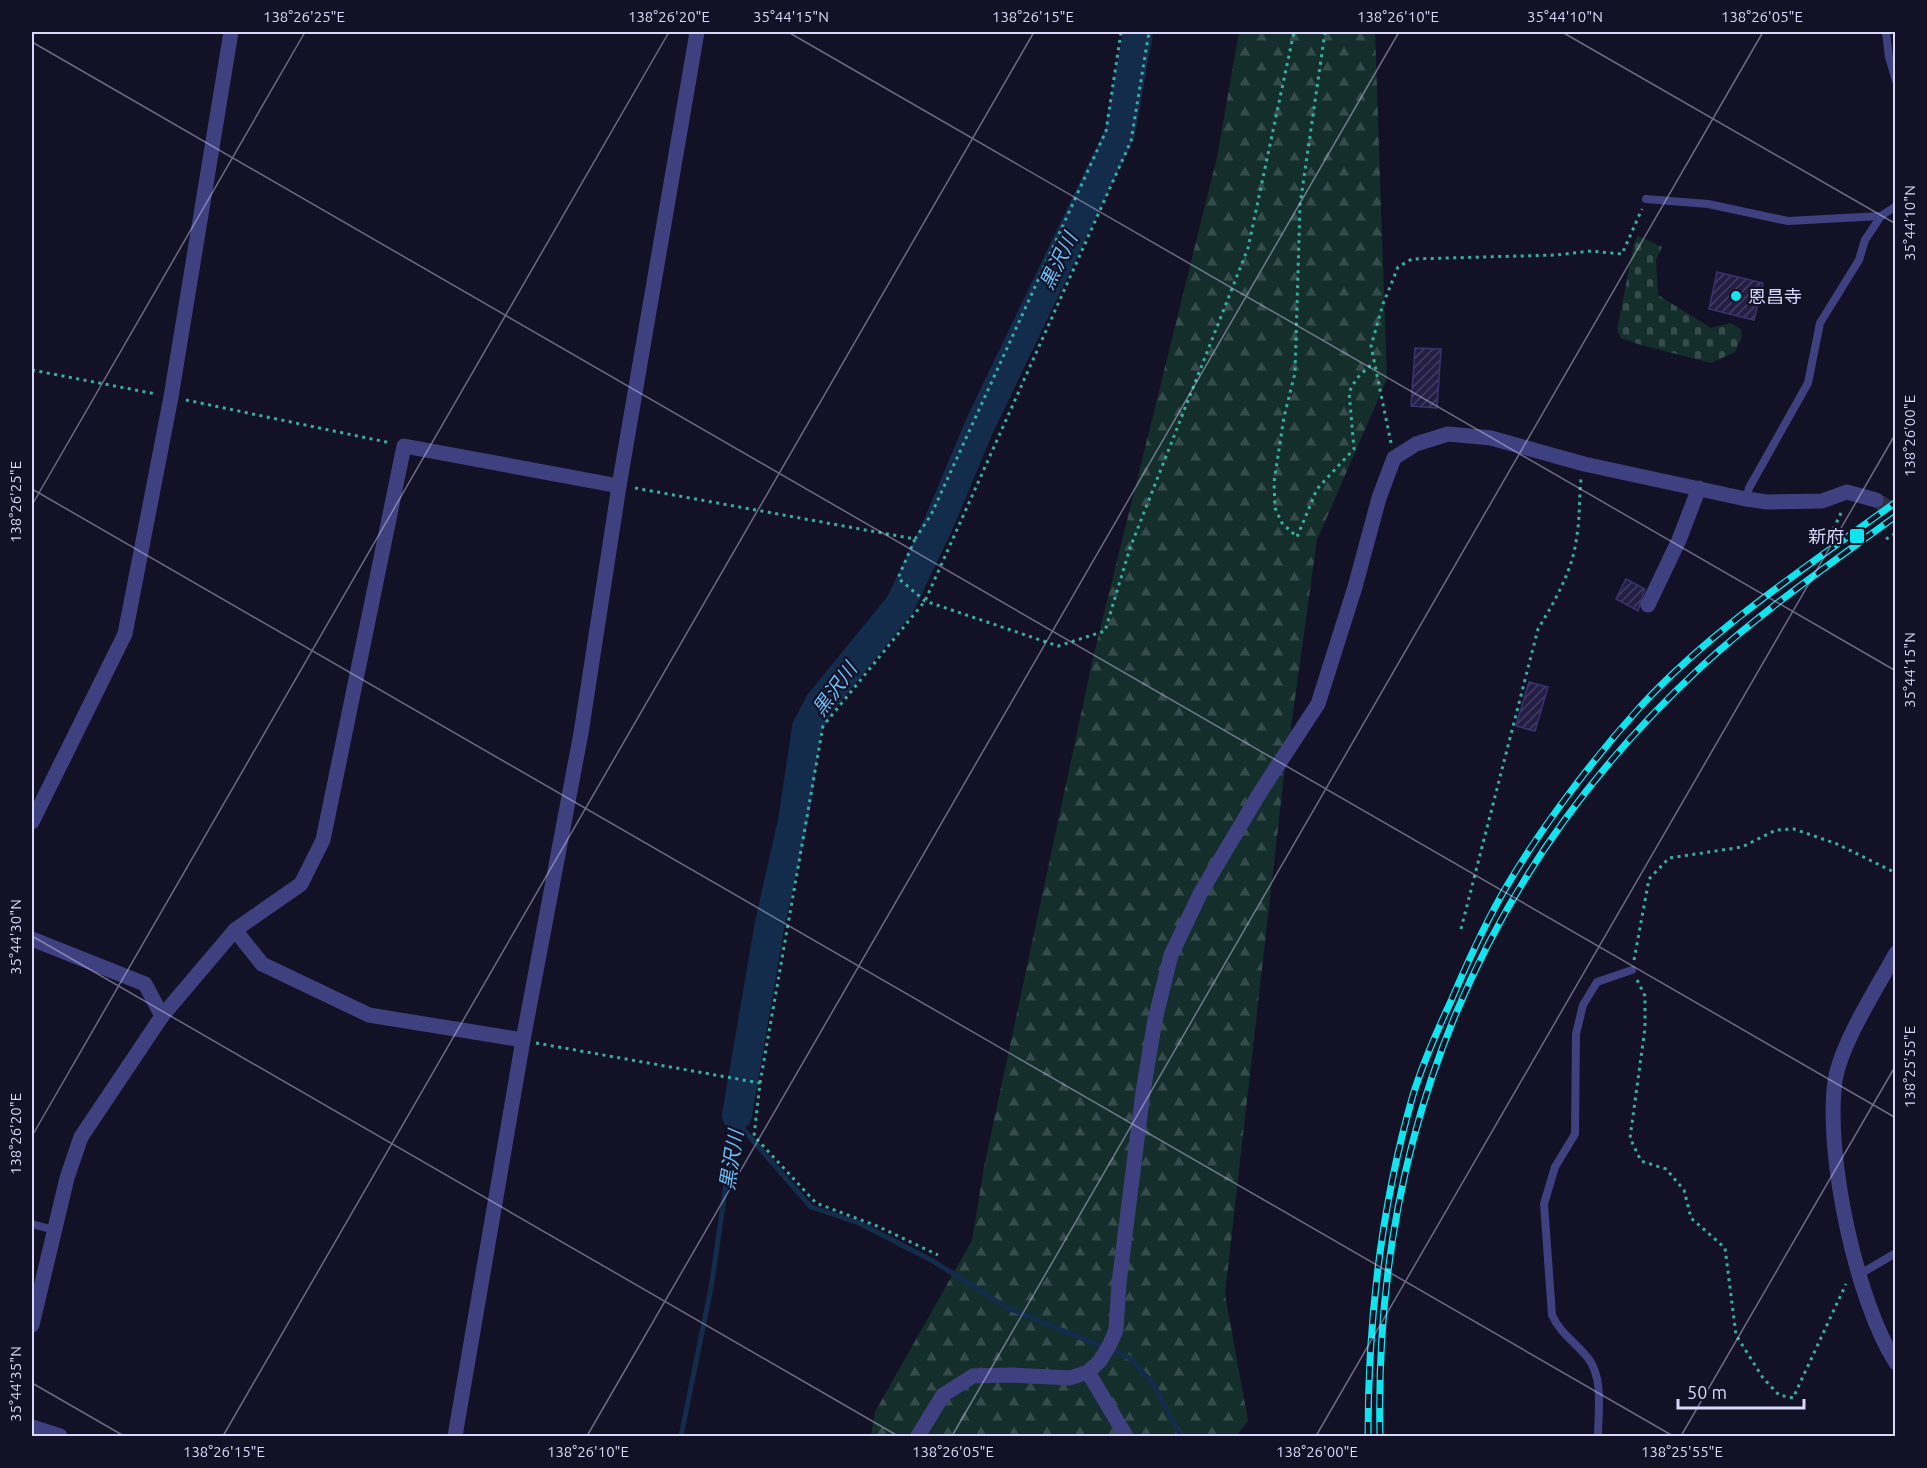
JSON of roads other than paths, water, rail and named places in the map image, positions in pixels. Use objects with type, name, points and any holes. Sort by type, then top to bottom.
[{"type":"street","points":[[32,822],[125,634],[171,397],[231,32]]},
{"type":"street","points":[[455,1437],[523,1040],[581,733],[620,486],[697,32]]},
{"type":"street","points":[[918,1437],[943,1395],[973,1376],[1070,1378],[1088,1372],[1100,1361],[1116,1330],[1119,1283],[1143,1092],[1155,1020],[1172,955],[1213,872],[1261,791],[1318,704],[1355,587],[1379,498],[1394,458],[1416,444],[1448,434],[1491,438],[1584,464],[1746,499],[1767,502],[1822,501],[1847,492],[1876,501]]},
{"type":"street","points":[[32,1325],[67,1178],[81,1137],[162,1016],[235,930],[301,884],[323,840],[404,446],[620,486]]},
{"type":"street","points":[[1648,605],[1679,540],[1699,488]]},
{"type":"street","points":[[235,930],[262,964],[369,1015],[523,1040]]},
{"type":"street","points":[[32,939],[145,984],[162,1016]]},
{"type":"street","points":[[1896,954],[1854,1029],[1835,1079],[1833,1132],[1844,1218],[1882,1342],[1896,1363]]},
{"type":"street","points":[[1088,1372],[1126,1437]]},
{"type":"street","points":[[32,1426],[60,1437]]},
{"type":"lane","points":[[1886,32],[1888,57],[1896,81]]},
{"type":"lane","points":[[1646,199],[1708,204],[1788,221],[1881,216]]},
{"type":"lane","points":[[1746,499],[1749,488],[1808,383],[1820,323],[1859,260],[1865,240],[1881,216],[1896,206]]},
{"type":"lane","points":[[1598,1437],[1597,1376],[1589,1360],[1559,1330],[1552,1315],[1544,1204],[1555,1167],[1575,1134],[1576,1034],[1582,1005],[1597,982],[1632,970]]},
{"type":"lane","points":[[32,1224],[54,1230]]},
{"type":"lane","points":[[1858,1267],[1896,1253]]},
{"type":"waterway","name":"黒沢川","points":[[737,1115],[770,923],[793,821],[807,728],[820,703],[900,605],[938,525],[980,425],[1120,133],[1138,32]]},
{"type":"waterway","points":[[737,1115],[744,1130],[811,1207],[859,1223],[933,1261],[1006,1307],[1130,1358],[1154,1385],[1181,1436]]},
{"type":"waterway","name":"黒沢川","points":[[681,1436],[711,1288],[736,1116]]},
{"type":"tunnel","points":[[1876,500],[1896,512]]},
{"type":"railway","points":[[1368,1436],[1371,1350],[1378,1264],[1392,1179],[1402,1137],[1413,1095],[1430,1047],[1500,898],[1570,792],[1640,707],[1699,650],[1730,624],[1896,502]]},
{"type":"railway","points":[[1380,1436],[1383,1325],[1396,1218],[1420,1115],[1455,1015],[1501,921],[1557,831],[1624,746],[1702,666],[1797,588],[1896,516]]},
{"type":"place","name":"恩昌寺","points":[[1736,296]]},
{"type":"place","name":"新府","points":[[1857,536]]}]
